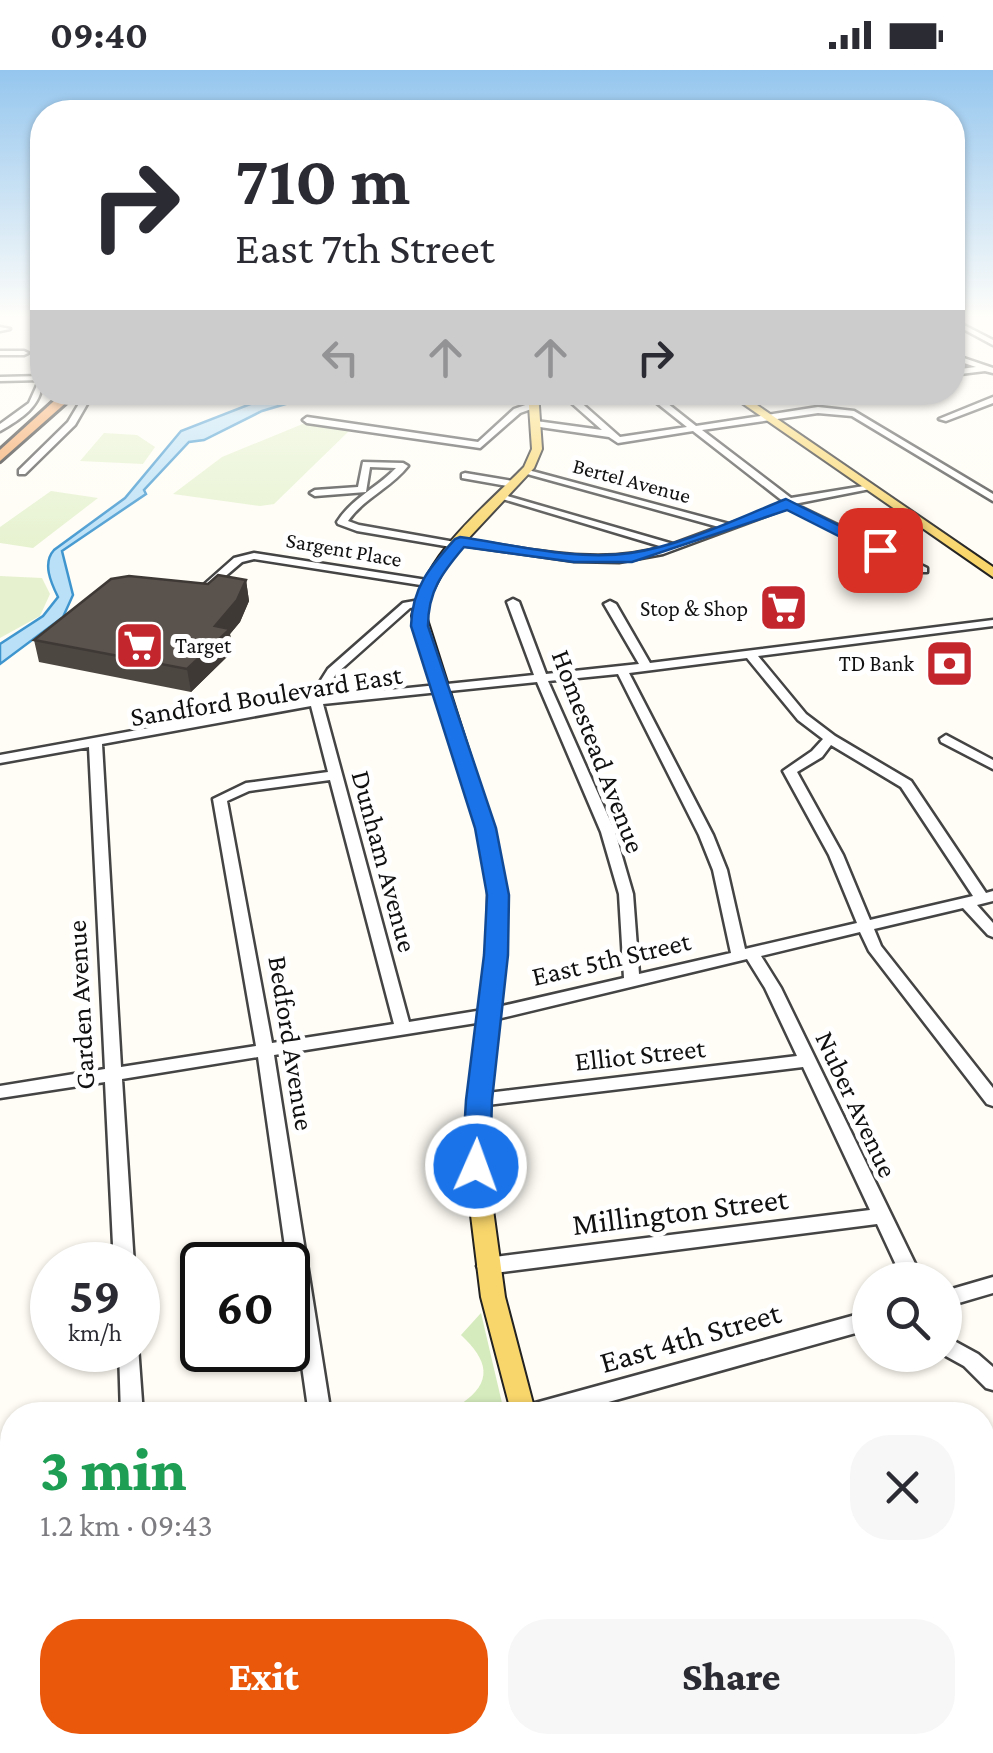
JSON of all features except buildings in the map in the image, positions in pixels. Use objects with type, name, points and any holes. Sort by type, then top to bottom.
[{"type":"highway","points":[[0,454],[51,405]]},
{"type":"highway","points":[[0,454],[57,405]]},
{"type":"main road","points":[[750,405],[993,573]]},
{"type":"main road","points":[[523,1402],[487,1266],[476,1166],[479,1100],[498,928],[496,877],[485,828],[420,626],[420,603],[427,583],[537,454],[535,410]]},
{"type":"street","points":[[943,419],[991,402]]},
{"type":"street","points":[[2,426],[32,405]]},
{"type":"street","points":[[22,472],[72,422],[82,405]]},
{"type":"street","points":[[578,405],[614,437]]},
{"type":"street","points":[[664,405],[787,502],[923,570]]},
{"type":"street","points":[[307,420],[480,446],[510,417],[535,410],[614,437],[696,429],[838,405],[993,498]]},
{"type":"street","points":[[316,494],[363,490],[363,468],[373,462],[404,466],[380,491],[364,497],[342,518],[347,526],[594,559],[632,558],[778,510],[787,502],[867,486]]},
{"type":"street","points":[[465,476],[513,484],[672,547]]},
{"type":"street","name":"Bertel Avenue","points":[[513,484],[729,527]]},
{"type":"street","name":"Sargent Place","points":[[196,597],[238,560],[254,556],[427,583]]},
{"type":"street","name":"Homestead Avenue","points":[[513,602],[608,832],[626,894],[632,982]]},
{"type":"street","points":[[315,704],[318,689],[332,672],[407,606],[420,603]]},
{"type":"street","points":[[610,604],[646,666]]},
{"type":"street","name":"Sandford Boulevard East","points":[[0,767],[315,704],[439,690],[545,684],[646,666],[993,623]]},
{"type":"street","points":[[750,654],[802,716],[830,738],[906,784],[980,899],[993,932]]},
{"type":"street","name":"Nuber Avenue","points":[[622,670],[706,834],[745,954],[773,988],[904,1262]]},
{"type":"street","name":"Dunham Avenue","points":[[315,704],[403,1029]]},
{"type":"street","points":[[830,738],[817,754],[790,771],[836,855],[863,927],[904,988],[993,1100]]},
{"type":"street","points":[[946,739],[993,764]]},
{"type":"street","name":"Sandford Boulevard East","points":[[0,759],[96,746]]},
{"type":"street","name":"Garden Avenue","points":[[96,746],[123,1242]]},
{"type":"street","name":"Bedford Avenue","points":[[318,1402],[264,1050],[220,798],[246,787],[336,775]]},
{"type":"street","name":"East 5th Street","points":[[0,1092],[489,1015],[980,899]]},
{"type":"street","name":"Elliot Street","points":[[479,1100],[806,1062]]},
{"type":"street","name":"Millington Street","points":[[487,1266],[880,1216]]},
{"type":"street","points":[[962,1294],[993,1284]]},
{"type":"street","name":"East 4th Street","points":[[573,1402],[852,1325]]},
{"type":"street","points":[[962,1355],[993,1382]]},
{"type":"street","points":[[129,1372],[131,1402]]},
{"type":"green space","points":[[305,423],[350,430],[274,504],[260,506],[173,494],[222,457]]},
{"type":"green space","points":[[104,433],[137,435],[155,447],[143,464],[80,461]]},
{"type":"green space","points":[[51,491],[98,498],[33,548],[0,543],[0,527]]},
{"type":"green space","points":[[0,576],[42,578],[50,594],[40,616],[0,638]]},
{"type":"green space","points":[[481,1313],[502,1402],[464,1402],[479,1387],[483,1371],[477,1353],[461,1335]]},
{"type":"water","points":[[248,405],[282,405],[204,440],[189,442],[144,490],[146,494],[62,551],[73,595],[63,617],[0,664],[0,644],[43,616],[58,597],[50,579],[50,555],[125,498],[181,431]]},
{"type":"place","name":"Stop & Shop","points":[[783,608]]},
{"type":"place","name":"Target","points":[[140,645]]},
{"type":"place","name":"TD Bank","points":[[949,663]]},
{"type":"route","points":[[476,1166],[498,895],[485,828],[420,626],[420,603],[430,577],[460,542],[574,558],[632,558],[717,532],[786,504],[880,550]]}]
